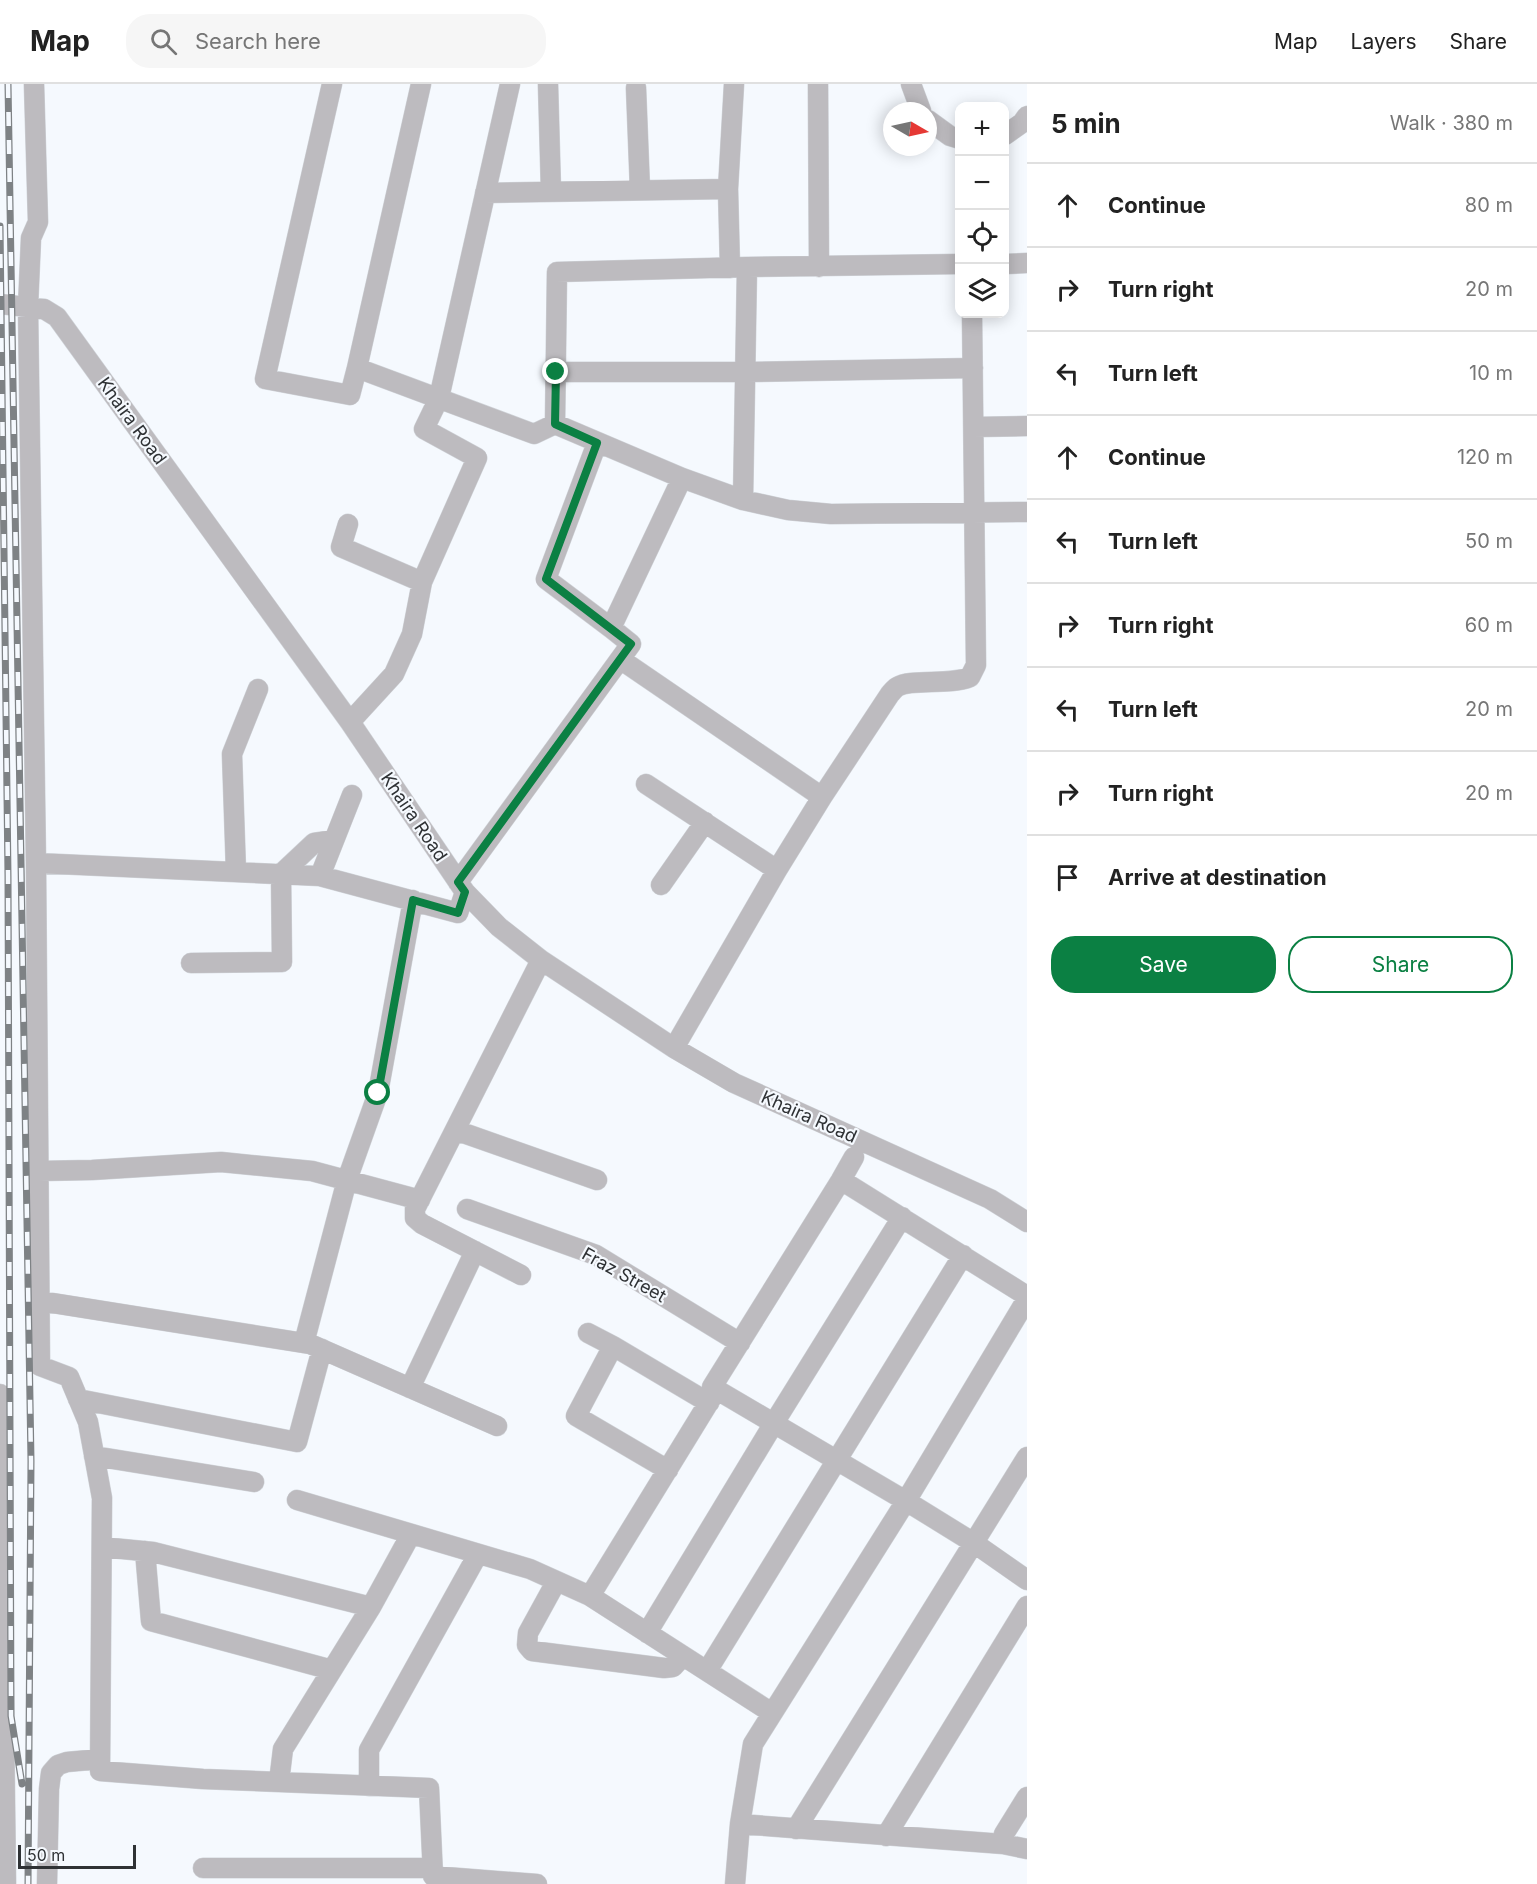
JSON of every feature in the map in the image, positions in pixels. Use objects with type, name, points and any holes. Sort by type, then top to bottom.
[{"type":"street","points":[[34,84],[38,222],[31,238],[28,307],[40,1366],[69,1377],[88,1422],[102,1498],[99,1771],[203,1779],[429,1788],[433,1876]]},
{"type":"street","points":[[332,84],[265,379],[350,395],[422,84]]},
{"type":"street","points":[[350,722],[394,674],[412,634],[422,582],[477,458],[424,429],[439,398],[510,84]]},
{"type":"street","points":[[548,84],[551,192]]},
{"type":"street","points":[[735,84],[728,189],[739,267],[746,372],[743,500]]},
{"type":"street","points":[[818,84],[819,267]]},
{"type":"street","points":[[911,84],[918,102]]},
{"type":"street","points":[[636,88],[640,190]]},
{"type":"street","points":[[1009,132],[1022,123],[1027,116]]},
{"type":"street","points":[[937,127],[955,138]]},
{"type":"street","points":[[485,193],[728,189]]},
{"type":"street","points":[[1009,264],[1027,263]]},
{"type":"street","points":[[555,424],[557,272],[955,264]]},
{"type":"street","name":"Khaira Road","points":[[0,304],[44,309],[57,317],[350,722],[462,887],[499,927],[541,960],[674,1048],[734,1083],[990,1199],[1027,1222]]},
{"type":"street","points":[[674,1048],[822,797],[897,687],[905,684],[959,681],[970,677],[976,665],[972,318]]},
{"type":"street","points":[[357,368],[534,434],[555,424],[682,478],[743,500],[788,510],[831,514],[1027,512]]},
{"type":"street","points":[[556,372],[746,372],[973,368]]},
{"type":"street","points":[[974,427],[1027,426]]},
{"type":"street","points":[[36,863],[320,876],[458,913],[462,887],[631,644],[546,579],[597,443]]},
{"type":"street","points":[[611,628],[682,478]]},
{"type":"street","points":[[348,524],[341,546],[422,582]]},
{"type":"street","points":[[620,659],[822,797]]},
{"type":"street","points":[[236,872],[231,754],[258,689]]},
{"type":"street","points":[[646,784],[777,870]]},
{"type":"street","points":[[320,876],[352,795]]},
{"type":"street","points":[[661,885],[705,822]]},
{"type":"street","points":[[191,963],[282,962],[281,874],[314,843],[334,840]]},
{"type":"street","points":[[304,1343],[347,1180],[378,1093],[413,900]]},
{"type":"street","points":[[521,1275],[422,1224],[415,1218],[415,1209],[541,960]]},
{"type":"street","points":[[455,1130],[597,1180]]},
{"type":"street","points":[[590,1596],[713,1396],[712,1387],[854,1157]]},
{"type":"street","points":[[38,1171],[221,1162],[312,1171],[420,1200]]},
{"type":"street","points":[[735,1884],[740,1824],[753,1744],[906,1501],[1027,1297],[841,1180]]},
{"type":"street","name":"Fraz Street","points":[[467,1209],[596,1256],[740,1342]]},
{"type":"street","points":[[647,1633],[902,1217]]},
{"type":"street","points":[[410,1388],[475,1251]]},
{"type":"street","points":[[707,1671],[963,1255]]},
{"type":"street","points":[[40,1301],[304,1343],[497,1426]]},
{"type":"street","points":[[588,1333],[713,1396],[774,1423],[974,1543],[1027,1580]]},
{"type":"street","points":[[613,1346],[576,1416],[668,1470]]},
{"type":"street","points":[[78,1399],[297,1442],[322,1349]]},
{"type":"street","points":[[0,1394],[3,1863],[6,1884]]},
{"type":"street","points":[[94,1456],[254,1482]]},
{"type":"street","points":[[796,1829],[1027,1457]]},
{"type":"street","points":[[297,1500],[530,1569],[590,1596],[772,1713]]},
{"type":"street","points":[[279,1782],[283,1749],[371,1607],[411,1534]]},
{"type":"street","points":[[102,1547],[145,1551],[371,1607]]},
{"type":"street","points":[[145,1551],[150,1621],[332,1670]]},
{"type":"street","points":[[369,1786],[369,1750],[478,1554]]},
{"type":"street","points":[[556,1582],[528,1633],[527,1645],[532,1651],[664,1668],[673,1667],[683,1656]]},
{"type":"street","points":[[886,1836],[1027,1606]]},
{"type":"street","points":[[47,1884],[51,1773],[58,1765],[67,1762],[99,1760]]},
{"type":"street","points":[[1003,1844],[1004,1834],[1027,1797]]},
{"type":"street","points":[[740,1824],[1003,1844],[1027,1849]]},
{"type":"street","points":[[203,1868],[433,1876],[526,1883]]},
{"type":"railway","points":[[8,84],[31,1461],[28,1884]]},
{"type":"railway","points":[[0,226],[8,876],[11,1716],[22,1784]]},
{"type":"route","points":[[378,1093],[413,900],[458,913],[465,892],[458,882],[631,644],[546,579],[597,443],[555,424],[556,372]]}]
